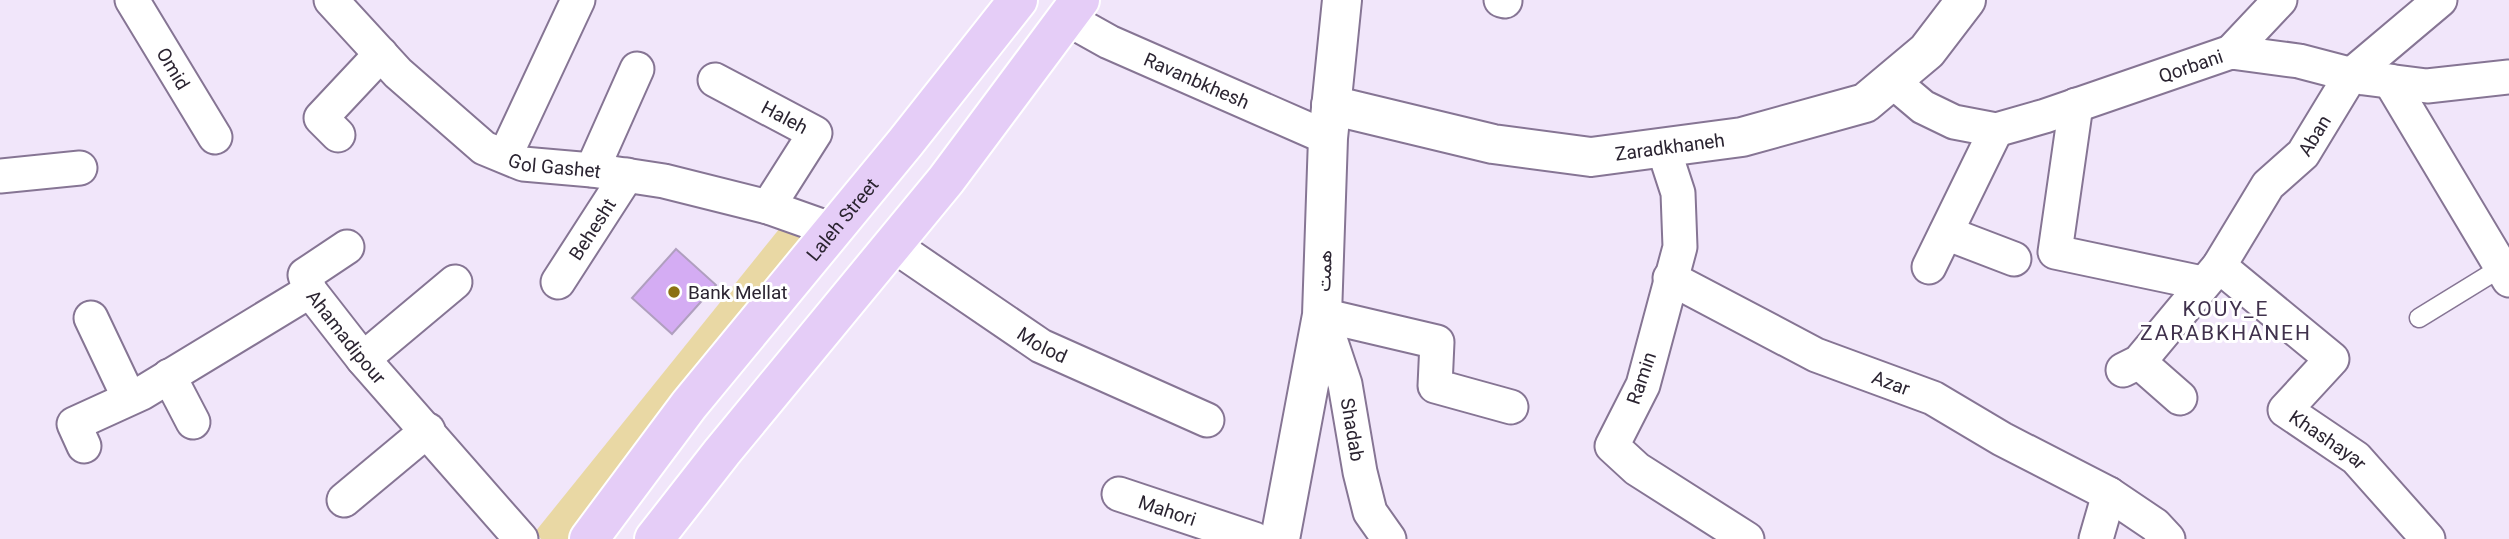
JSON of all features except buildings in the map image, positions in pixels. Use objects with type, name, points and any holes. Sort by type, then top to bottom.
[{"type":"main road","name":"Laleh Street","points":[[589,539],[696,397],[1018,0]]},
{"type":"main road","points":[[668,534],[722,452],[946,180],[1073,9]]},
{"type":"main road","points":[[828,237],[805,276],[801,291],[802,301],[804,310],[810,314],[838,311]]},
{"type":"main road","points":[[696,397],[719,389],[729,393],[733,399],[734,414],[722,452]]},
{"type":"street","name":"Omid","points":[[132,0],[215,136]]},
{"type":"street","name":"Gol Gashet","points":[[331,0],[398,73],[484,148],[523,164],[592,170],[664,181],[768,207],[828,237]]},
{"type":"street","points":[[505,156],[578,0]]},
{"type":"street","name":"همت","points":[[1280,539],[1322,315],[1329,122],[1342,0]]},
{"type":"street","name":"Zaradkhaneh","points":[[1329,122],[1591,157],[1742,137],[1864,103],[1927,51],[1966,0]]},
{"type":"street","points":[[2231,52],[2280,0]]},
{"type":"street","name":"Aban","points":[[2180,398],[2131,366],[2210,274],[2268,185],[2303,154],[2351,75],[2441,0]]},
{"type":"street","name":"Ravanbkhesh","points":[[1073,9],[1109,42],[1329,122]]},
{"type":"street","name":"Qorbani","points":[[1891,80],[1923,107],[1954,122],[1996,130],[2231,52],[2299,61],[2351,75],[2427,86],[2509,77]]},
{"type":"street","points":[[338,135],[321,118],[381,54]]},
{"type":"street","points":[[592,170],[637,69]]},
{"type":"street","name":"Haleh","points":[[715,80],[815,133],[768,207]]},
{"type":"street","points":[[2390,82],[2505,274]]},
{"type":"street","points":[[2076,105],[2056,252],[2210,274]]},
{"type":"street","points":[[1929,267],[1996,130]]},
{"type":"street","name":"Ramin","points":[[1663,148],[1678,193],[1680,247],[1643,385],[1612,446],[1637,469],[1747,539]]},
{"type":"street","points":[[0,176],[80,169]]},
{"type":"street","name":"Behesht","points":[[558,282],[627,175]]},
{"type":"street","points":[[1946,233],[2014,259]]},
{"type":"street","name":"Molod","points":[[893,244],[1041,346],[1208,420]]},
{"type":"street","points":[[310,292],[304,275],[347,247]]},
{"type":"street","name":"Khashayar","points":[[2210,274],[2332,359],[2285,410],[2356,458],[2428,539]]},
{"type":"street","name":"Azar","points":[[1670,278],[1816,355],[1933,398],[2002,439],[2109,494],[2155,525],[2168,539]]},
{"type":"street","points":[[363,359],[455,282]]},
{"type":"street","name":"Ahamadipour","points":[[84,446],[74,424],[169,376],[310,292],[363,359],[521,539]]},
{"type":"street","points":[[1322,315],[1437,342],[1435,386],[1511,407]]},
{"type":"street","name":"Shadab","points":[[1322,315],[1345,384],[1360,472],[1370,512],[1389,539]]},
{"type":"street","points":[[90,318],[129,398]]},
{"type":"street","points":[[169,376],[193,422]]},
{"type":"street","points":[[344,500],[428,430]]},
{"type":"street","name":"Mahori","points":[[1119,494],[1254,539]]},
{"type":"street","points":[[2096,539],[2109,494]]},
{"type":"lane","points":[[2419,318],[2505,274]]},
{"type":"shaded area","points":[[780,228],[809,237],[571,539],[541,539],[535,532]]},
{"type":"place","name":"Bank Mellat","points":[[674,292]]},
{"type":"district","name":"KOUY_E ZARABKHANEH","points":[[2226,321]]}]
